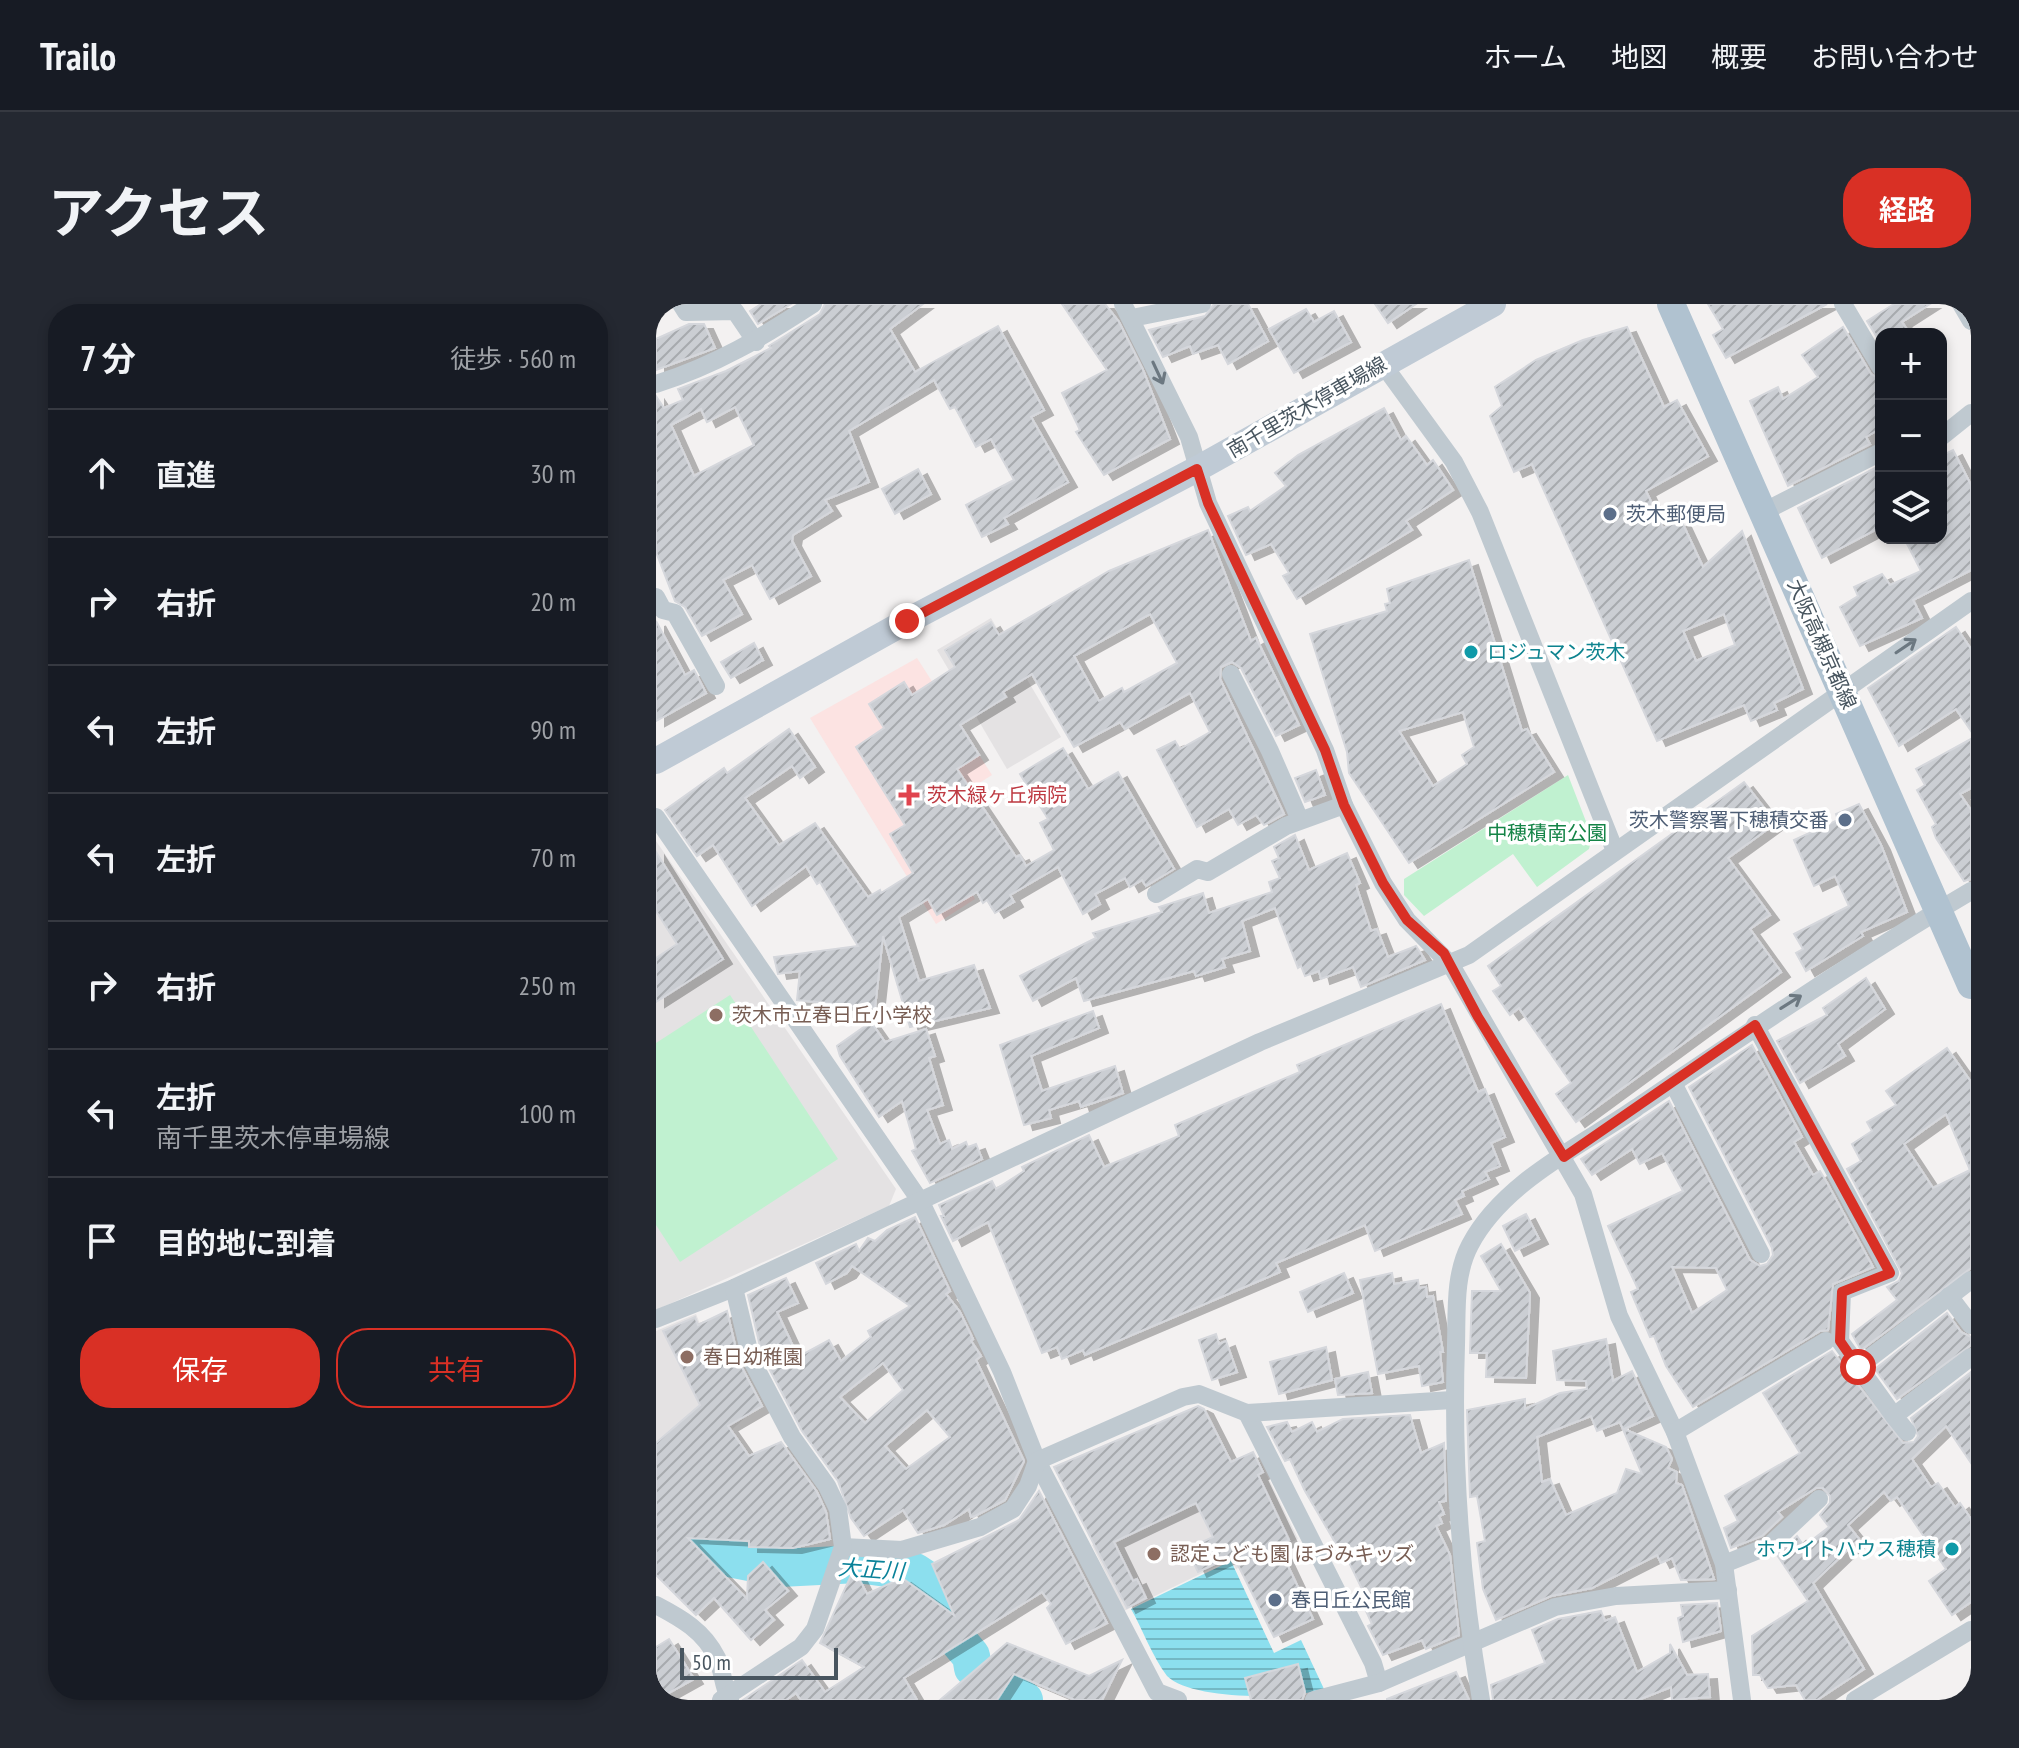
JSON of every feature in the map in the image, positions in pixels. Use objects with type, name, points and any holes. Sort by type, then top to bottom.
[{"type":"main road","name":"南千里茨木停車場線","points":[[656,761],[907,621],[1197,469],[1382,363],[1493,304]]},
{"type":"main road","name":"大阪高槻京都線","points":[[1671,304],[1971,985]]},
{"type":"street","points":[[681,304],[686,312],[735,311],[756,342]]},
{"type":"street","points":[[656,384],[704,369],[756,342],[813,304]]},
{"type":"street","points":[[1202,304],[1128,311],[1189,437],[1208,503],[1325,750],[1344,805],[1383,883],[1407,920],[1451,965],[1478,1017],[1564,1157],[1583,1194],[1619,1316],[1675,1432],[1724,1564],[1742,1700]]},
{"type":"street","points":[[1843,304],[1875,358]]},
{"type":"street","points":[[1961,304],[1971,321]]},
{"type":"street","points":[[1382,363],[1454,462],[1480,512],[1615,851]]},
{"type":"street","points":[[1947,432],[1971,413]]},
{"type":"street","points":[[1763,512],[1875,455]]},
{"type":"street","points":[[656,597],[663,610],[675,613],[716,686]]},
{"type":"street","points":[[656,1319],[734,1288],[1260,1042],[1451,965],[1971,601]]},
{"type":"street","points":[[1231,674],[1300,820]]},
{"type":"street","points":[[1156,894],[1197,869],[1208,872],[1300,820],[1344,805]]},
{"type":"street","points":[[656,817],[921,1202],[1002,1372],[1037,1461],[1157,1692],[1178,1700]]},
{"type":"street","points":[[1481,1700],[1471,1643],[1452,1400],[1459,1278],[1470,1245],[1491,1214],[1532,1178],[1755,1025],[1971,891]]},
{"type":"street","points":[[1755,1025],[1890,1273],[1842,1292],[1840,1341],[1907,1432]]},
{"type":"street","points":[[1673,1083],[1761,1254]]},
{"type":"street","points":[[1858,1367],[1971,1280]]},
{"type":"street","points":[[656,1605],[687,1622],[703,1637],[718,1659],[726,1699],[801,1647],[815,1629],[842,1552],[838,1509],[827,1486],[792,1437],[751,1359],[734,1288]]},
{"type":"street","points":[[1949,1296],[1971,1325]]},
{"type":"street","points":[[1675,1432],[1826,1341]]},
{"type":"street","points":[[1894,1416],[1971,1357]]},
{"type":"street","points":[[842,1552],[902,1550],[980,1527],[1013,1509],[1028,1486],[1037,1461],[1183,1397],[1199,1394],[1247,1413],[1452,1400]]},
{"type":"street","points":[[1247,1413],[1373,1663],[1379,1683]]},
{"type":"street","points":[[1724,1564],[1769,1546],[1819,1499]]},
{"type":"street","points":[[1321,1699],[1379,1683],[1555,1607],[1616,1596],[1728,1590]]},
{"type":"street","points":[[1855,1700],[1971,1630]]},
{"type":"shaded area","points":[[991,618],[1061,737],[1007,769],[937,650]]},
{"type":"shaded area","name":"茨木緑ヶ丘病院","points":[[917,658],[992,775],[927,816],[975,899],[936,924],[810,718]]},
{"type":"shaded area","name":"茨木市立春日丘小学校","points":[[656,841],[896,1189],[889,1206],[656,1310]]},
{"type":"shaded area","points":[[696,1314],[717,1366],[747,1416],[695,1463],[656,1448],[656,1331]]},
{"type":"shaded area","points":[[1261,1463],[1298,1539],[1236,1569],[1231,1559],[1124,1611],[1092,1545]]},
{"type":"green space","name":"中穂積南公園","points":[[1568,775],[1592,837],[1589,849],[1537,887],[1513,854],[1424,916],[1404,895],[1404,879]]},
{"type":"green space","points":[[730,995],[838,1159],[680,1262],[656,1225],[656,1043]]},
{"type":"water","points":[[1231,1561],[1274,1653],[1301,1640],[1324,1689],[1288,1695],[1242,1696],[1197,1690],[1167,1676],[1131,1609]]},
{"type":"building","points":[[761,304],[791,304],[758,324],[750,311]]},
{"type":"building","points":[[825,304],[923,304],[890,329],[915,372],[998,326],[1044,410],[1031,417],[1068,482],[1004,518],[1008,524],[982,537],[966,505],[1014,480],[991,439],[976,447],[955,407],[950,409],[934,380],[849,431],[869,482],[825,500],[832,511],[793,535],[792,541],[811,576],[770,599],[752,565],[723,580],[742,614],[702,636],[685,607],[675,601],[656,552],[656,396],[664,408],[683,400],[678,389],[726,371],[771,348],[769,346],[820,314]],"holes":[[[735,407],[754,445],[694,476],[671,425],[701,409],[707,422]]]},
{"type":"building","points":[[1062,304],[1105,304],[1119,322],[1143,370],[1170,439],[1104,475],[1076,432],[1080,430],[1062,393],[1107,370]]},
{"type":"building","points":[[1214,304],[1248,304],[1268,341],[1228,364],[1218,345],[1193,354],[1190,346],[1163,357],[1149,330],[1205,316]]},
{"type":"building","points":[[1375,304],[1416,304],[1388,323]]},
{"type":"building","points":[[1708,304],[1827,304],[1726,358],[1713,335],[1723,329]]},
{"type":"building","points":[[1894,304],[1930,304],[1902,322],[1906,328],[1875,328],[1875,334],[1867,321]]},
{"type":"building","points":[[1306,309],[1314,322],[1334,311],[1351,342],[1294,373],[1269,329]]},
{"type":"building","points":[[689,324],[704,324],[715,348],[656,370],[656,339]]},
{"type":"building","points":[[1627,327],[1664,407],[1677,400],[1708,456],[1646,491],[1663,528],[1681,520],[1703,567],[1742,531],[1803,689],[1774,703],[1777,710],[1751,721],[1744,705],[1657,741],[1532,464],[1514,472],[1490,416],[1502,406],[1495,387],[1536,360],[1583,340]],"holes":[[[1724,614],[1735,645],[1696,661],[1683,631]]]},
{"type":"building","points":[[1843,327],[1875,376],[1875,432],[1866,437],[1870,444],[1788,486],[1750,401],[1778,387],[1783,399],[1818,377],[1802,355]]},
{"type":"building","points":[[1384,408],[1401,440],[1406,436],[1427,465],[1433,460],[1453,490],[1406,521],[1412,530],[1297,599],[1283,576],[1289,573],[1271,544],[1246,555],[1228,516],[1248,507],[1250,511],[1286,486],[1275,473],[1298,455]]},
{"type":"building","points":[[1953,450],[1971,485],[1971,570],[1913,600],[1922,618],[1860,646],[1840,607],[1858,596],[1854,587],[1882,574],[1890,585],[1921,571],[1907,544],[1947,544],[1947,453]]},
{"type":"building","points":[[1875,468],[1875,530],[1822,558],[1798,508]]},
{"type":"building","points":[[918,469],[931,494],[895,514],[882,489]]},
{"type":"building","points":[[1208,530],[1251,641],[1256,638],[1299,725],[1276,736],[1241,668],[1232,662],[1221,667],[1220,679],[1284,814],[1264,825],[1256,815],[1238,825],[1229,809],[1197,827],[1157,750],[1175,741],[1180,749],[1210,732],[1190,693],[1125,729],[1120,722],[1074,747],[1032,674],[1003,692],[1006,697],[960,725],[979,755],[957,769],[1016,857],[1020,855],[1026,866],[1054,850],[1040,823],[1048,819],[1020,774],[1063,748],[1088,789],[1118,772],[1174,869],[1146,886],[1142,880],[1130,887],[1125,878],[1095,894],[1100,904],[1083,914],[1058,867],[1010,895],[1014,902],[995,913],[987,900],[983,903],[977,892],[937,915],[928,899],[899,917],[919,981],[974,965],[990,1008],[910,1027],[883,936],[875,1008],[797,1000],[800,971],[778,974],[774,957],[858,946],[820,882],[817,884],[806,866],[752,906],[713,845],[697,856],[665,810],[724,768],[727,773],[789,729],[815,767],[800,778],[792,766],[745,798],[779,845],[815,823],[868,897],[880,890],[881,893],[913,873],[890,834],[905,825],[856,747],[884,728],[869,704],[904,682],[912,695],[955,667],[945,650],[991,622],[999,635],[1109,571]],"holes":[[[1150,614],[1177,663],[1124,692],[1122,688],[1099,701],[1074,656]]]},
{"type":"building","points":[[1469,560],[1522,731],[1527,729],[1554,772],[1409,863],[1349,773],[1347,752],[1310,634],[1387,611],[1385,604],[1390,603],[1387,589]],"holes":[[[1463,712],[1474,747],[1462,755],[1467,764],[1433,786],[1399,731]]]},
{"type":"building","points":[[656,621],[685,675],[694,670],[706,693],[656,721]]},
{"type":"building","points":[[1956,627],[1971,649],[1971,731],[1956,709],[1899,746],[1868,688]]},
{"type":"building","points":[[754,643],[763,660],[731,678],[721,662]]},
{"type":"building","points":[[1971,739],[1971,788],[1960,794],[1971,810],[1971,879],[1964,881],[1936,838],[1932,827],[1936,824],[1917,790],[1925,785],[1916,769]]},
{"type":"building","points":[[1316,770],[1325,795],[1305,802],[1295,778]]},
{"type":"building","points":[[1744,782],[1776,823],[1728,858],[1770,915],[1750,929],[1781,972],[1576,1122],[1556,1094],[1571,1083],[1519,1008],[1510,1015],[1493,991],[1501,986],[1488,966]]},
{"type":"building","points":[[1859,804],[1881,845],[1907,912],[1861,932],[1863,936],[1806,971],[1796,953],[1803,949],[1794,934],[1849,906],[1835,876],[1814,886],[1794,840],[1838,820],[1836,814]]},
{"type":"building","points":[[1295,835],[1309,870],[1347,853],[1360,883],[1356,885],[1371,931],[1377,929],[1388,957],[1416,946],[1425,960],[1361,987],[1353,967],[1321,979],[1319,971],[1305,976],[1301,966],[1298,968],[1275,908],[1242,921],[1250,951],[1222,959],[1225,967],[1196,976],[1194,971],[1084,1001],[1076,978],[1033,1001],[1020,976],[1096,938],[1093,933],[1162,912],[1159,907],[1203,893],[1209,913],[1272,892],[1269,882],[1280,878],[1272,861],[1279,858],[1274,847]]},
{"type":"building","points":[[656,852],[723,959],[656,1002],[656,958],[677,944],[656,911]]},
{"type":"building","points":[[1866,978],[1885,1009],[1838,1044],[1845,1056],[1800,1083],[1777,1041],[1827,1015],[1823,1008]]},
{"type":"building","points":[[1441,1004],[1478,1092],[1485,1089],[1505,1137],[1491,1143],[1500,1166],[1485,1172],[1489,1179],[1462,1191],[1464,1196],[1455,1200],[1462,1214],[1375,1251],[1365,1225],[1276,1263],[1280,1272],[1085,1355],[1083,1350],[1062,1359],[1057,1347],[1042,1353],[988,1222],[953,1241],[941,1216],[944,1216],[939,1205],[992,1181],[996,1189],[1024,1171],[1022,1167],[1089,1135],[1104,1167],[1179,1136],[1175,1125],[1300,1072],[1297,1065]]},
{"type":"building","points":[[1093,1011],[1099,1028],[1031,1056],[1042,1091],[1115,1066],[1123,1093],[1081,1107],[1079,1101],[1049,1110],[1051,1118],[1024,1125],[1000,1045]]},
{"type":"building","points":[[871,1022],[885,1042],[926,1029],[935,1056],[929,1058],[943,1105],[927,1110],[940,1144],[949,1140],[952,1149],[966,1142],[968,1147],[976,1144],[982,1159],[930,1183],[912,1151],[916,1149],[902,1101],[879,1117],[840,1056],[837,1046]]},
{"type":"building","points":[[1752,1045],[1802,1137],[1794,1142],[1813,1175],[1820,1171],[1873,1267],[1833,1284],[1828,1330],[1820,1331],[1693,1407],[1666,1366],[1654,1336],[1650,1337],[1631,1292],[1638,1289],[1608,1226],[1683,1191],[1662,1153],[1640,1164],[1632,1149],[1592,1175],[1581,1159],[1669,1101],[1750,1260],[1760,1266],[1767,1264],[1773,1255],[1772,1248],[1689,1087]],"holes":[[[1672,1267],[1716,1268],[1727,1290],[1692,1313]]]},
{"type":"building","points":[[1947,1048],[1971,1082],[1971,1268],[1861,1350],[1852,1334],[1897,1300],[1887,1287],[1899,1281],[1902,1273],[1847,1169],[1861,1161],[1852,1144],[1872,1131],[1867,1122],[1896,1105],[1886,1091]],"holes":[[[1946,1114],[1970,1170],[1933,1188],[1904,1144]]]},
{"type":"building","points":[[1526,1214],[1539,1239],[1515,1251],[1503,1226]]},
{"type":"building","points":[[915,1217],[950,1291],[946,1294],[960,1312],[973,1339],[971,1341],[981,1356],[976,1360],[1024,1461],[1005,1500],[975,1516],[971,1517],[969,1509],[944,1525],[918,1533],[903,1510],[864,1536],[851,1518],[838,1481],[802,1431],[762,1355],[748,1295],[786,1278],[798,1303],[777,1312],[798,1357],[829,1340],[841,1361],[871,1337],[868,1331],[910,1306],[852,1266],[847,1273],[826,1284],[816,1263],[856,1244],[859,1251],[868,1238],[875,1241],[887,1230]],"holes":[[[883,1363],[903,1390],[865,1423],[840,1397]],[[927,1410],[950,1437],[906,1469],[885,1446]]]},
{"type":"building","points":[[1501,1244],[1530,1293],[1526,1378],[1486,1377],[1487,1353],[1470,1353],[1472,1291],[1501,1291],[1481,1256]]},
{"type":"building","points":[[1344,1273],[1353,1293],[1308,1312],[1300,1292]]},
{"type":"building","points":[[1392,1273],[1394,1284],[1418,1280],[1419,1288],[1426,1287],[1427,1297],[1433,1296],[1443,1352],[1440,1352],[1443,1382],[1422,1386],[1419,1366],[1378,1374],[1360,1280]]},
{"type":"building","points":[[727,1311],[739,1362],[762,1406],[728,1426],[749,1456],[781,1442],[817,1492],[826,1512],[830,1539],[793,1548],[749,1547],[749,1541],[688,1538],[747,1599],[748,1576],[763,1562],[788,1591],[765,1610],[774,1620],[751,1640],[714,1598],[696,1615],[656,1575],[656,1443],[700,1405],[663,1331],[695,1317],[698,1325]]},
{"type":"building","points":[[1947,1313],[1961,1332],[1971,1337],[1971,1345],[1897,1399],[1875,1369]]},
{"type":"building","points":[[1216,1334],[1219,1344],[1226,1341],[1237,1372],[1212,1380],[1199,1340]]},
{"type":"building","points":[[1606,1339],[1613,1381],[1632,1371],[1653,1416],[1624,1429],[1666,1447],[1672,1459],[1668,1468],[1677,1472],[1676,1483],[1682,1485],[1714,1579],[1681,1580],[1672,1558],[1661,1563],[1657,1555],[1592,1588],[1551,1596],[1496,1620],[1483,1589],[1477,1543],[1485,1541],[1477,1496],[1470,1497],[1467,1410],[1525,1399],[1525,1409],[1560,1393],[1587,1389],[1586,1381],[1557,1380],[1553,1351]],"holes":[[[1591,1416],[1597,1431],[1620,1422],[1642,1474],[1626,1469],[1617,1493],[1566,1515],[1550,1479],[1542,1482],[1537,1437]]]},
{"type":"building","points":[[1326,1347],[1332,1380],[1279,1394],[1270,1362]]},
{"type":"building","points":[[1832,1351],[1903,1443],[1914,1442],[1918,1436],[1911,1418],[1971,1372],[1971,1463],[1946,1426],[1912,1459],[1931,1487],[1938,1483],[1955,1507],[1960,1503],[1971,1519],[1971,1602],[1952,1615],[1929,1581],[1946,1569],[1897,1497],[1891,1501],[1884,1492],[1848,1525],[1859,1539],[1813,1583],[1864,1669],[1817,1700],[1805,1700],[1796,1685],[1768,1688],[1760,1675],[1753,1675],[1752,1636],[1808,1601],[1777,1555],[1797,1536],[1804,1546],[1829,1527],[1820,1515],[1830,1503],[1830,1496],[1823,1488],[1816,1488],[1778,1512],[1782,1517],[1762,1536],[1731,1548],[1724,1528],[1738,1521],[1725,1496],[1800,1453],[1763,1393]]},
{"type":"building","points":[[1368,1372],[1372,1393],[1338,1395],[1335,1379]]},
{"type":"building","points":[[1198,1406],[1204,1409],[1231,1462],[1253,1452],[1263,1472],[1258,1475],[1289,1540],[1278,1545],[1313,1619],[1274,1637],[1233,1555],[1198,1572],[1187,1549],[1213,1537],[1196,1503],[1114,1542],[1133,1581],[1137,1579],[1146,1598],[1127,1608],[1054,1467]]},
{"type":"building","points":[[1410,1415],[1421,1453],[1444,1443],[1446,1501],[1439,1502],[1444,1514],[1439,1516],[1442,1523],[1436,1526],[1450,1555],[1459,1635],[1426,1649],[1422,1640],[1383,1655],[1368,1626],[1372,1624],[1359,1596],[1364,1593],[1342,1548],[1339,1549],[1290,1459],[1285,1461],[1267,1427],[1287,1422],[1292,1432],[1312,1422],[1317,1432],[1343,1419]]},
{"type":"building","points":[[1039,1491],[1107,1623],[1066,1644],[1047,1608],[1051,1604],[1042,1592],[904,1678],[917,1700],[801,1700],[796,1693],[786,1700],[743,1700],[802,1660],[825,1692],[864,1667],[820,1643],[854,1569],[867,1594],[902,1578],[954,1615],[932,1564],[1019,1520]]},
{"type":"building","points":[[1717,1603],[1721,1631],[1683,1642],[1678,1618],[1683,1616],[1681,1605]]},
{"type":"building","points":[[1601,1611],[1605,1621],[1615,1617],[1637,1672],[1670,1653],[1670,1644],[1687,1675],[1708,1674],[1710,1697],[1672,1700],[1671,1687],[1638,1700],[1493,1700],[1491,1685],[1545,1663],[1532,1630],[1558,1619]]},
{"type":"building","points":[[669,1639],[694,1679],[656,1700],[656,1647]]},
{"type":"building","points":[[1007,1643],[1089,1676],[1122,1660],[1102,1700],[1075,1700],[1014,1674],[997,1700],[940,1700]]},
{"type":"building","points":[[1298,1664],[1305,1692],[1302,1700],[1251,1700],[1245,1678]]},
{"type":"building","points":[[1456,1672],[1469,1700],[1387,1700],[1387,1699]]},
{"type":"waterway","name":"大正川","points":[[656,1544],[780,1568],[858,1564],[915,1572],[930,1582],[956,1638],[971,1656],[973,1668],[1024,1700]]},
{"type":"place","name":"茨木郵便局","points":[[1610,514]]},
{"type":"place","name":"ロジュマン茨木","points":[[1471,652]]},
{"type":"place","name":"茨木緑ヶ丘病院","points":[[909,795]]},
{"type":"place","name":"茨木警察署下穂積交番","points":[[1845,820]]},
{"type":"place","name":"茨木市立春日丘小学校","points":[[716,1015]]},
{"type":"place","name":"春日幼稚園","points":[[687,1357]]},
{"type":"place","name":"ホワイトハウス穂積","points":[[1952,1549]]},
{"type":"place","name":"認定こども園 ほづみキッズ","points":[[1154,1554]]},
{"type":"place","name":"春日丘公民館","points":[[1275,1600]]},
{"type":"route","points":[[907,621],[1197,469],[1208,503],[1325,750],[1344,805],[1383,883],[1407,920],[1444,953],[1478,1017],[1564,1157],[1755,1025],[1890,1273],[1842,1292],[1840,1341],[1858,1367]]}]
